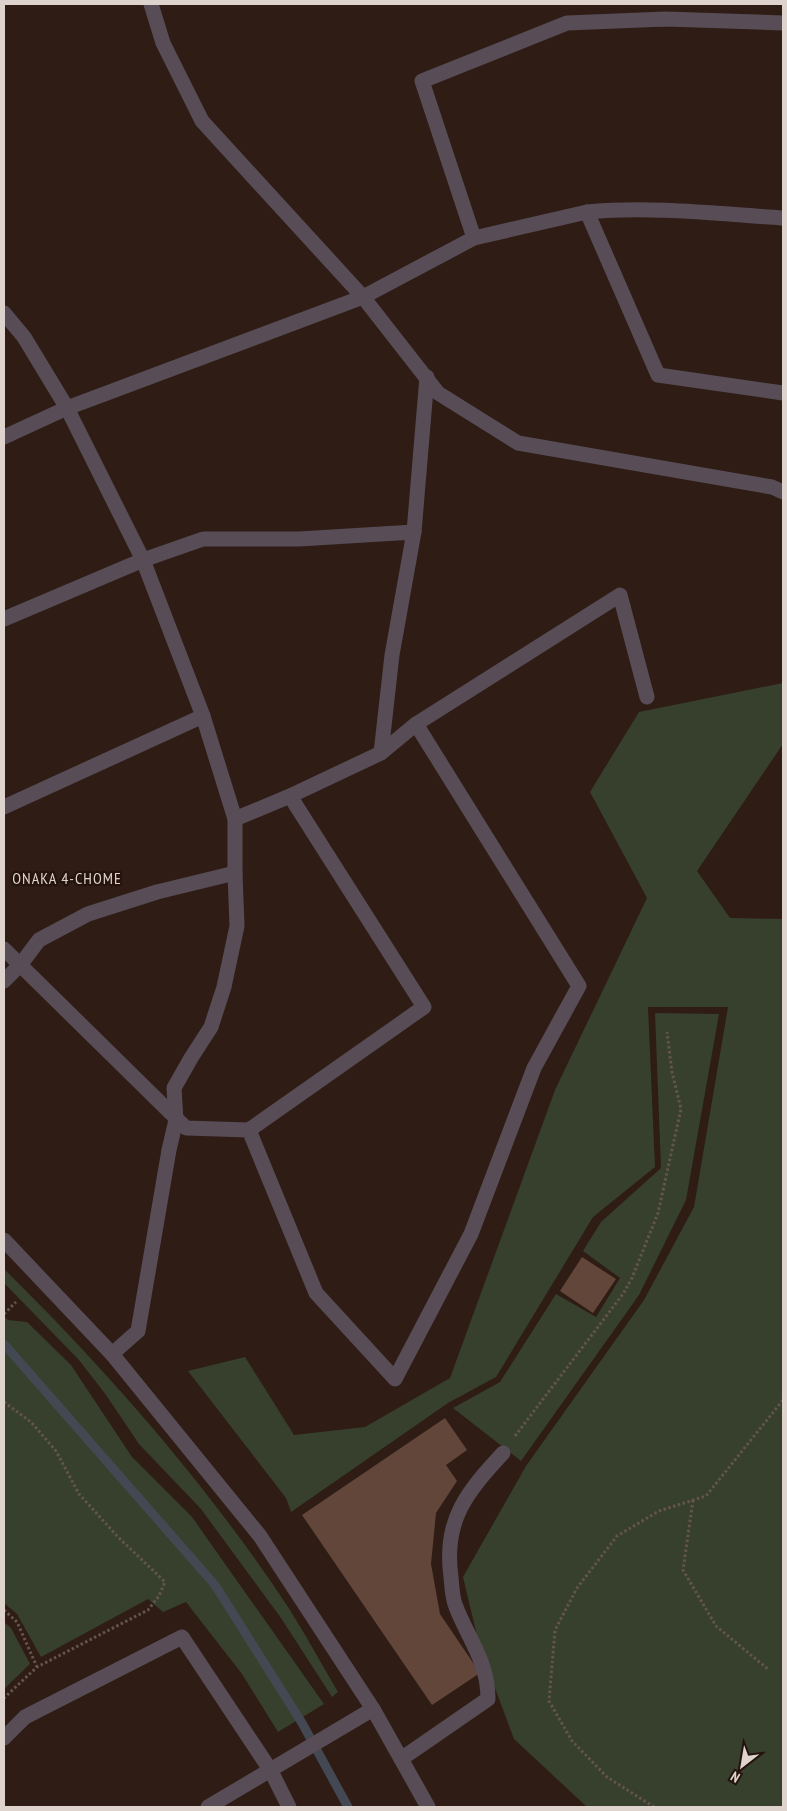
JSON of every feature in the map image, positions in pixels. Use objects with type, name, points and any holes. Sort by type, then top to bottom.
[{"type":"street","points":[[151,4],[163,43],[202,121],[363,297],[438,393],[518,443],[772,487],[783,492]]},
{"type":"street","points":[[474,238],[422,81],[567,23],[666,19],[783,24]]},
{"type":"street","points":[[4,437],[67,408],[363,297],[474,238],[587,212],[675,211],[783,218]]},
{"type":"street","points":[[587,212],[658,374],[783,393]]},
{"type":"street","points":[[4,313],[24,337],[67,408],[143,560],[203,716],[235,818],[234,873],[238,926],[224,987],[211,1027],[190,1058],[174,1088],[176,1120],[168,1150],[138,1331],[112,1354]]},
{"type":"street","points":[[381,753],[392,655],[414,532],[427,377]]},
{"type":"street","points":[[4,619],[143,560],[203,539],[299,539],[414,532]]},
{"type":"street","points":[[235,818],[290,796],[381,753],[416,724],[620,595],[647,697]]},
{"type":"street","points":[[4,807],[203,716]]},
{"type":"street","points":[[249,1130],[316,1292],[395,1379],[470,1234],[534,1068],[579,986],[416,724]]},
{"type":"street","points":[[4,949],[186,1128],[249,1130],[424,1007],[290,796]]},
{"type":"street","points":[[4,980],[21,964],[39,940],[88,914],[157,892],[234,873]]},
{"type":"street","points":[[4,1240],[112,1354],[260,1536],[373,1709],[428,1807]]},
{"type":"street","points":[[401,1758],[488,1699],[488,1678],[473,1640],[455,1606],[449,1561],[454,1518],[473,1486],[503,1453]]},
{"type":"street","points":[[4,1738],[24,1717],[182,1637],[271,1771],[288,1807]]},
{"type":"street","points":[[208,1807],[373,1709]]},
{"type":"path","points":[[503,1453],[623,1294],[632,1278],[658,1213],[681,1109],[672,1072],[668,1032]]},
{"type":"path","points":[[4,1314],[16,1302]]},
{"type":"path","points":[[654,1807],[607,1777],[572,1741],[549,1702],[555,1630],[577,1588],[617,1536],[659,1511],[706,1496],[783,1400]]},
{"type":"path","points":[[4,1402],[31,1422],[56,1451],[79,1494],[118,1538],[165,1582],[160,1596],[148,1610],[37,1667],[4,1698]]},
{"type":"path","points":[[693,1500],[683,1570],[716,1626],[769,1670]]},
{"type":"path","points":[[4,1610],[17,1622],[37,1667]]},
{"type":"green space","points":[[783,683],[783,744],[697,871],[730,918],[783,919],[783,1807],[587,1807],[514,1739],[480,1648],[463,1577],[526,1466],[644,1300],[694,1207],[728,1007],[648,1007],[655,1167],[593,1217],[496,1377],[448,1403],[291,1512],[286,1498],[188,1371],[245,1357],[294,1435],[365,1427],[450,1378],[555,1090],[647,898],[590,792],[639,712]]},
{"type":"green space","points":[[655,1013],[719,1014],[686,1200],[639,1295],[521,1461],[453,1408],[500,1382],[556,1294],[596,1317],[620,1278],[583,1251],[601,1222],[661,1168]]},
{"type":"green space","points":[[4,1269],[82,1348],[156,1432],[226,1519],[259,1564],[302,1630],[338,1692],[332,1697],[281,1618],[201,1509],[139,1444],[106,1395],[79,1360],[4,1283]]},
{"type":"green space","points":[[4,1316],[8,1320],[27,1322],[71,1365],[132,1457],[192,1517],[324,1704],[278,1732],[242,1674],[186,1602],[163,1612],[148,1599],[41,1657],[17,1614],[4,1603]]},
{"type":"green space","points":[[4,1622],[11,1628],[30,1664],[4,1689]]},
{"type":"building","points":[[582,1257],[616,1279],[593,1313],[560,1291]]},
{"type":"building","points":[[445,1418],[467,1450],[446,1465],[457,1481],[436,1513],[431,1564],[440,1614],[480,1673],[432,1705],[302,1515]]},
{"type":"waterway","points":[[4,1344],[215,1585],[302,1723],[348,1807]]},
{"type":"district","name":"ONAKA 4-CHOME","points":[[67,878]]}]
